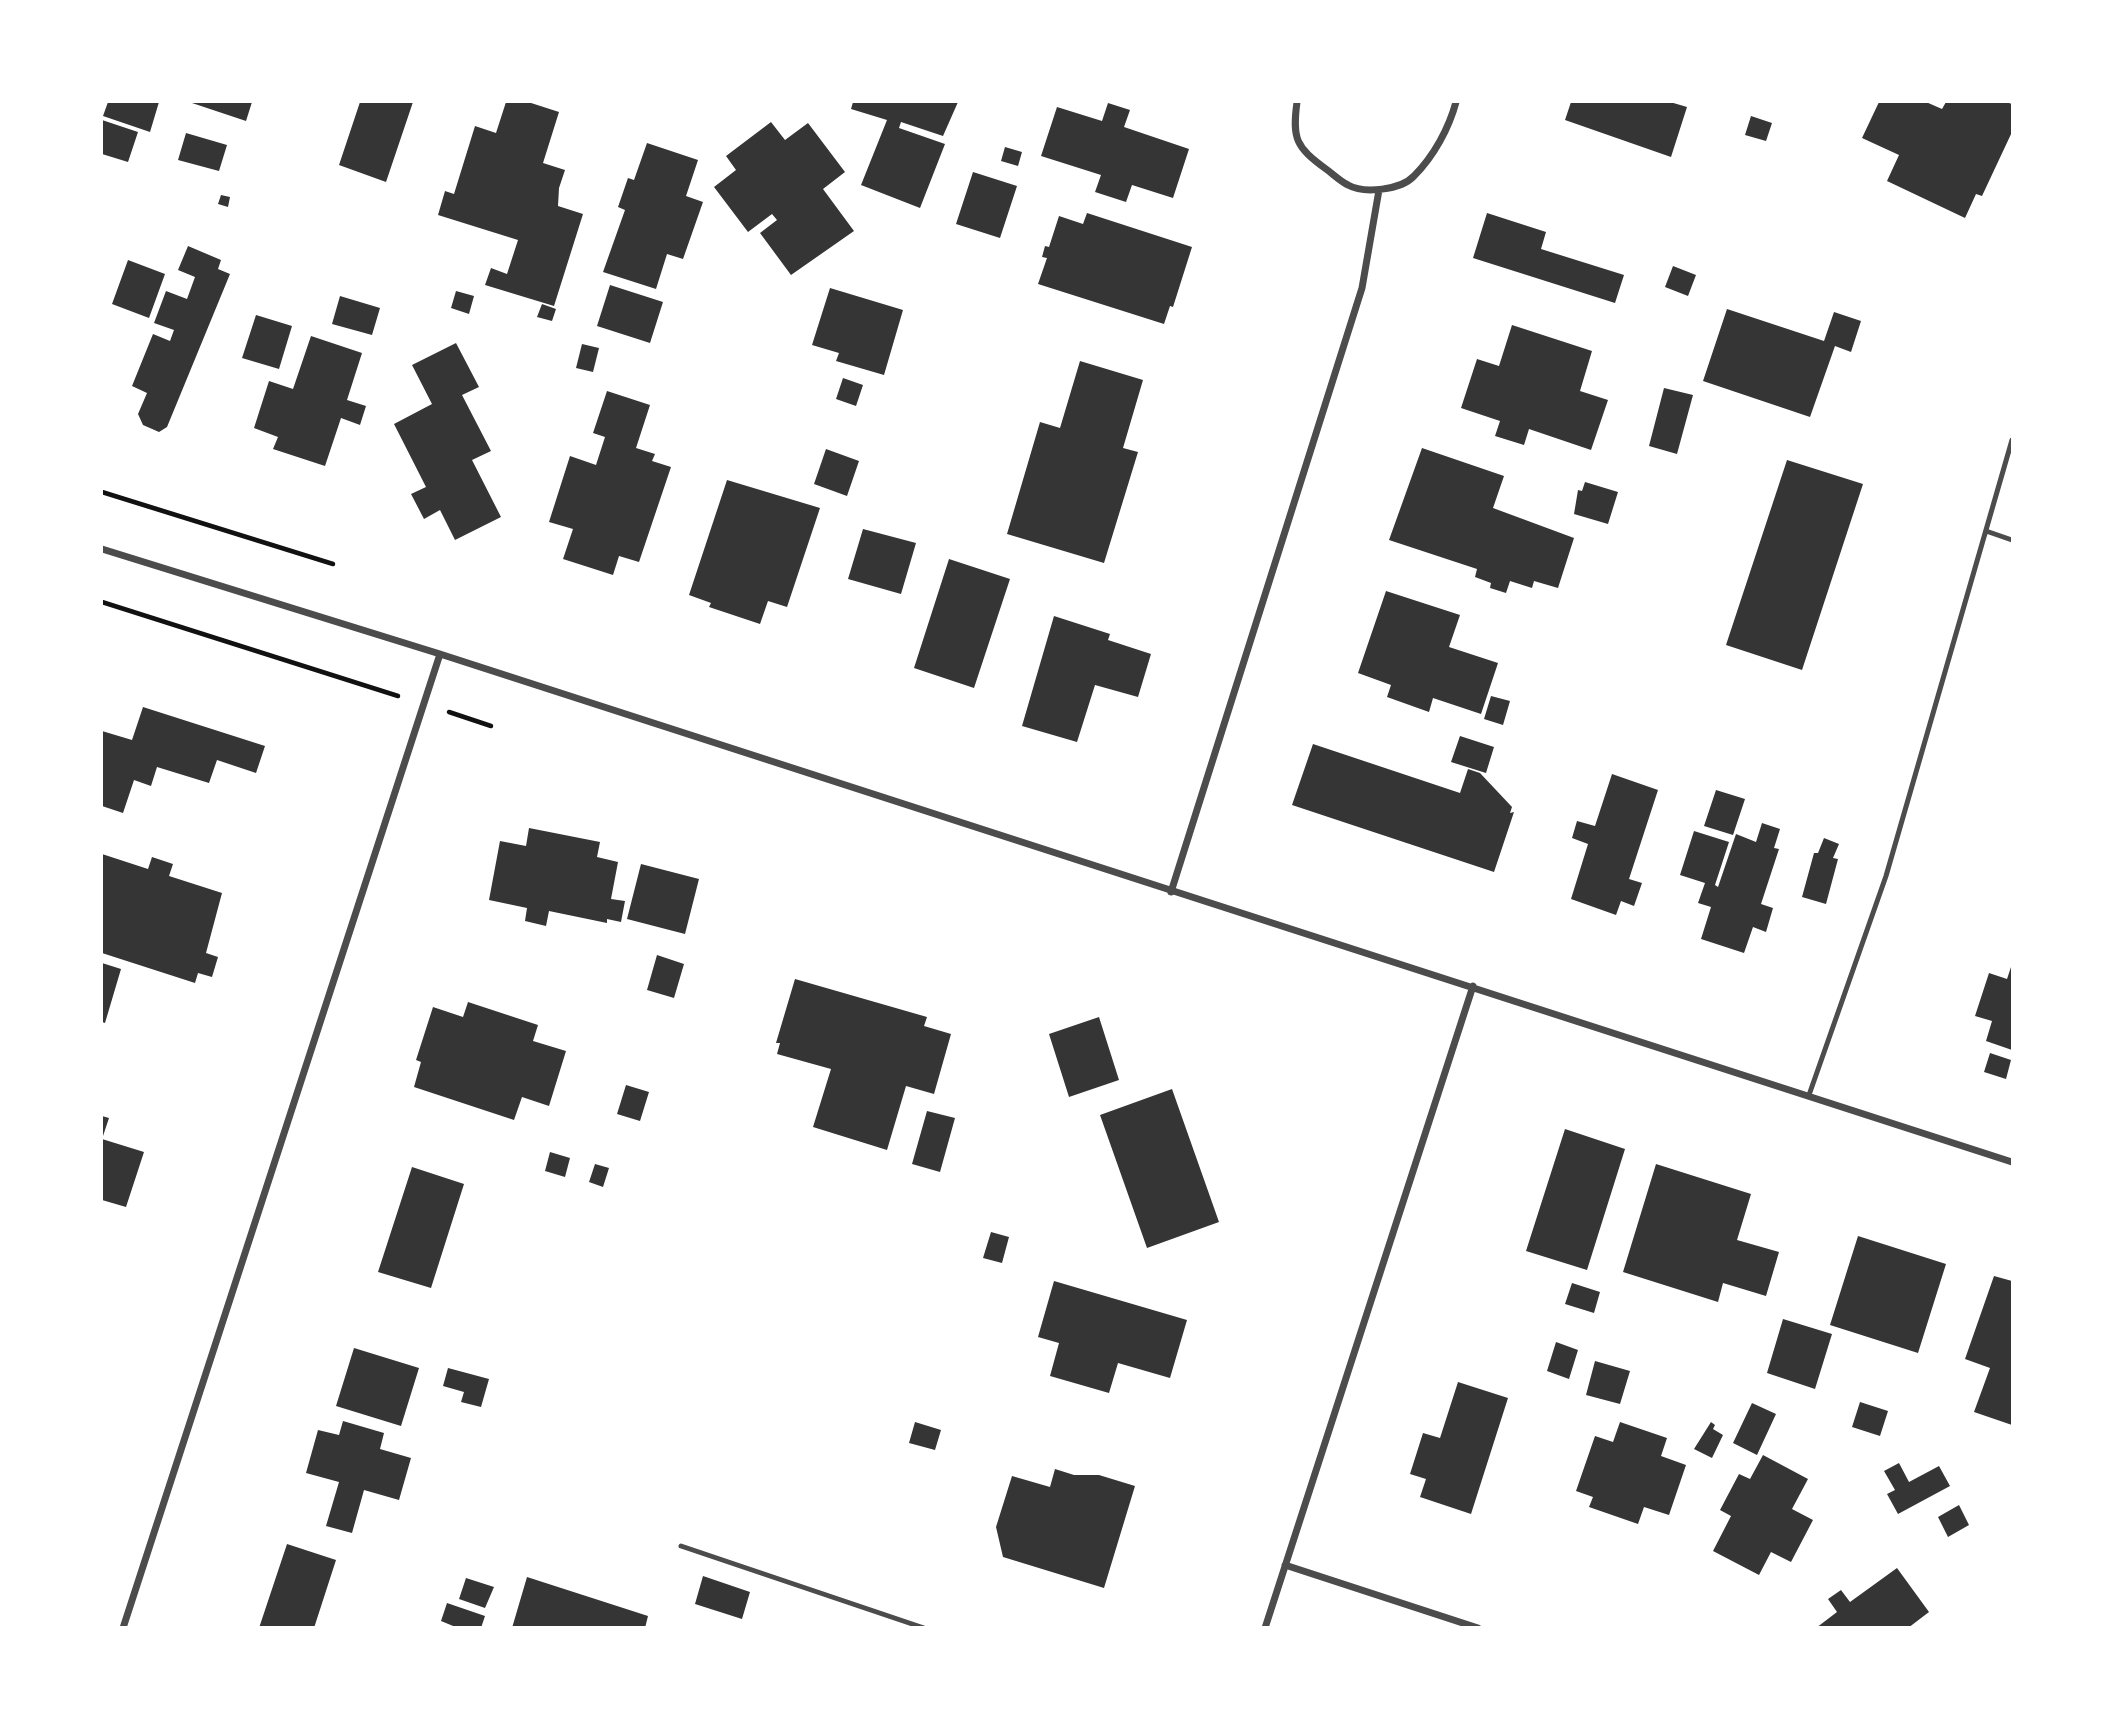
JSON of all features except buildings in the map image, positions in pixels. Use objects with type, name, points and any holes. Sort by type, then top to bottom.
[{"type":"street","points":[[1297,102],[1295,132],[1304,153],[1349,186],[1378,190],[1413,178],[1450,125],[1456,102]]},
{"type":"street","points":[[1171,891],[1362,288],[1378,190]]},
{"type":"street","points":[[102,549],[440,654],[2012,1161]]},
{"type":"street","points":[[123,1628],[440,654]]},
{"type":"street","points":[[1265,1628],[1473,986]]},
{"type":"street","points":[[1285,1565],[1478,1628]]},
{"type":"lane","points":[[1809,1096],[1886,876],[2012,440]]},
{"type":"lane","points":[[1986,531],[2012,540]]},
{"type":"lane","points":[[681,1546],[924,1628]]},
{"type":"path","points":[[102,492],[333,564]]},
{"type":"path","points":[[102,601],[491,726]]}]
